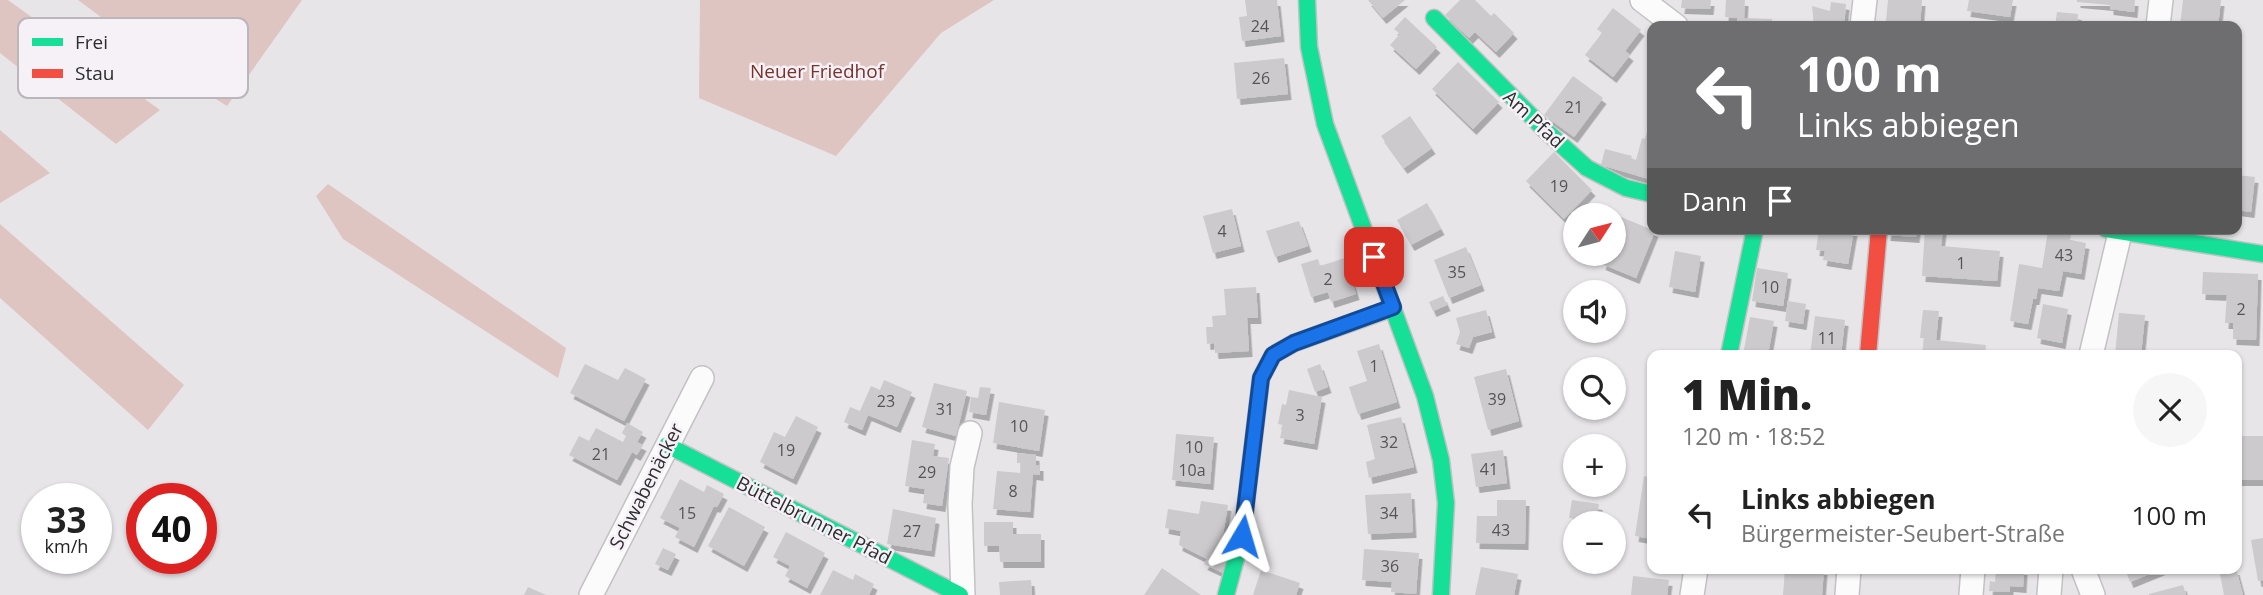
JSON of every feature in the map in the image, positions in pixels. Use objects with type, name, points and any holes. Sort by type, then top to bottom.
[{"type":"street","points":[[1307,0],[1309,47],[1325,124],[1425,396],[1441,460],[1446,503],[1441,595]]},
{"type":"street","points":[[1642,0],[1669,21]]},
{"type":"street","points":[[1863,21],[1865,0]]},
{"type":"street","points":[[2159,21],[2161,0]]},
{"type":"street","name":"Am Pfad","points":[[1434,19],[1587,168],[1626,188],[1647,193]]},
{"type":"street","points":[[1730,350],[1754,235]]},
{"type":"street","points":[[1868,350],[1878,235]]},
{"type":"street","points":[[2092,350],[2115,235]]},
{"type":"street","points":[[2142,235],[2263,254]]},
{"type":"street","points":[[1226,595],[1242,536],[1261,378],[1273,355],[1294,343],[1393,307]]},
{"type":"street","name":"Schwabenäcker","points":[[591,595],[702,378]]},
{"type":"street","name":"Büttelbrunner Pfad","points":[[667,445],[961,595],[961,479],[970,433]]},
{"type":"street","points":[[1692,595],[1695,574]]},
{"type":"street","points":[[1847,595],[1849,574]]},
{"type":"street","points":[[1971,595],[1973,574]]},
{"type":"street","points":[[2049,595],[2051,574]]},
{"type":"street","points":[[2085,574],[2093,595]]},
{"type":"green space","points":[[0,0],[8,0],[33,18],[18,18],[18,67],[0,53]]},
{"type":"green space","points":[[78,0],[302,0],[248,76],[248,18],[102,18]]},
{"type":"green space","name":"Neuer Friedhof","points":[[700,0],[994,0],[941,33],[836,156],[699,98]]},
{"type":"green space","points":[[57,98],[143,98],[160,110],[116,144]]},
{"type":"green space","points":[[214,98],[233,98],[227,106]]},
{"type":"green space","points":[[0,130],[50,173],[0,203]]},
{"type":"green space","points":[[328,184],[566,348],[558,378],[343,239],[316,196]]},
{"type":"green space","points":[[0,224],[184,385],[148,430],[0,298]]},
{"type":"building","points":[[1245,0],[1277,0],[1281,36],[1242,41],[1239,17],[1247,16]]},
{"type":"building","points":[[1368,0],[1405,0],[1383,18]]},
{"type":"building","points":[[1460,0],[1475,0],[1491,16],[1494,13],[1514,33],[1496,52],[1475,32],[1469,38],[1445,15]]},
{"type":"building","points":[[1682,0],[1711,0],[1710,9],[1681,8]]},
{"type":"building","points":[[1726,0],[1745,0],[1744,18],[1772,21],[1737,21],[1737,18],[1725,17]]},
{"type":"building","points":[[1888,0],[1922,0],[1920,21],[1886,21]]},
{"type":"building","points":[[1969,0],[2013,0],[2010,17],[1967,11]]},
{"type":"building","points":[[2077,0],[2135,0],[2134,12],[2110,9],[2110,5]]},
{"type":"building","points":[[2183,0],[2221,0],[2219,21],[2181,21]]},
{"type":"building","points":[[1831,2],[1846,4],[1844,21],[1814,21],[1812,6],[1830,11]]},
{"type":"building","points":[[1613,8],[1641,30],[1625,51],[1630,55],[1613,77],[1585,55],[1602,33],[1597,29]]},
{"type":"building","points":[[2057,12],[2078,14],[2077,21],[2056,21]]},
{"type":"building","points":[[1405,17],[1437,47],[1416,69],[1390,45],[1400,34],[1394,29]]},
{"type":"building","points":[[1284,58],[1288,94],[1237,99],[1234,63]]},
{"type":"building","points":[[1458,62],[1499,102],[1473,129],[1432,89]]},
{"type":"building","points":[[1573,76],[1603,98],[1574,137],[1544,115]]},
{"type":"building","points":[[1410,116],[1432,148],[1404,168],[1381,136]]},
{"type":"building","points":[[1647,132],[1647,179],[1601,165],[1605,149],[1632,156],[1631,158],[1636,160],[1642,138],[1645,139]]},
{"type":"building","points":[[1554,152],[1592,190],[1579,203],[1563,203],[1563,218],[1526,181]]},
{"type":"building","points":[[2242,176],[2255,177],[2251,212],[2242,211]]},
{"type":"building","points":[[1427,203],[1441,229],[1411,245],[1397,220]]},
{"type":"building","points":[[1232,209],[1241,246],[1213,253],[1203,216]]},
{"type":"building","points":[[1626,219],[1647,228],[1647,235],[1653,235],[1636,278],[1607,266],[1626,266]]},
{"type":"building","points":[[1299,221],[1308,246],[1275,257],[1266,231]]},
{"type":"building","points":[[1818,235],[1853,235],[1848,264],[1823,260],[1825,251],[1816,250]]},
{"type":"building","points":[[1925,235],[1942,235],[1941,246],[2000,251],[1997,281],[1922,276]]},
{"type":"building","points":[[2047,235],[2071,235],[2070,240],[2086,243],[2081,274],[2063,271],[2059,291],[2038,288],[2028,324],[2010,321],[2019,264],[2042,268]]},
{"type":"building","points":[[1466,247],[1481,285],[1449,298],[1434,260]]},
{"type":"building","points":[[1675,251],[1701,256],[1695,292],[1669,287]]},
{"type":"building","points":[[1345,258],[1356,294],[1331,302],[1328,292],[1311,297],[1301,264],[1318,259],[1320,266]]},
{"type":"building","points":[[1757,268],[1788,273],[1783,306],[1752,301]]},
{"type":"building","points":[[2203,272],[2258,274],[2256,340],[2233,339],[2233,323],[2225,323],[2227,295],[2202,294]]},
{"type":"building","points":[[1256,287],[1258,318],[1247,318],[1249,351],[1215,353],[1214,343],[1207,344],[1206,327],[1213,327],[1212,316],[1226,315],[1224,289]]},
{"type":"building","points":[[1443,296],[1447,305],[1433,311],[1429,302]]},
{"type":"building","points":[[1788,301],[1806,304],[1803,324],[1785,321]]},
{"type":"building","points":[[2043,304],[2068,309],[2062,343],[2037,338]]},
{"type":"building","points":[[1486,310],[1492,332],[1473,337],[1469,348],[1456,344],[1460,332],[1456,318]]},
{"type":"building","points":[[1923,310],[1939,311],[1936,340],[1986,345],[1986,350],[1923,350],[1924,338],[1920,338]]},
{"type":"building","points":[[2119,313],[2145,315],[2142,350],[2115,350]]},
{"type":"building","points":[[1815,316],[1845,320],[1842,350],[1811,350]]},
{"type":"building","points":[[1750,317],[1774,321],[1769,350],[1744,350]]},
{"type":"building","points":[[1379,344],[1397,402],[1358,414],[1349,387],[1367,381],[1357,351]]},
{"type":"building","points":[[585,364],[618,380],[625,368],[646,379],[624,421],[570,393]]},
{"type":"building","points":[[1320,364],[1328,387],[1315,392],[1307,369]]},
{"type":"building","points":[[1506,369],[1519,421],[1488,430],[1474,377]]},
{"type":"building","points":[[884,380],[912,392],[897,427],[868,415],[862,430],[844,422],[850,407],[860,411],[871,386],[880,390]]},
{"type":"building","points":[[934,383],[967,391],[956,436],[922,427]]},
{"type":"building","points":[[980,387],[991,388],[986,415],[969,412],[971,397],[978,398]]},
{"type":"building","points":[[1289,390],[1322,397],[1314,444],[1280,438],[1283,425],[1278,424],[1282,404],[1286,405]]},
{"type":"building","points":[[999,402],[1045,410],[1039,451],[993,443]]},
{"type":"building","points":[[796,416],[818,427],[793,479],[760,462],[774,432],[785,437]]},
{"type":"building","points":[[1401,417],[1414,467],[1369,478],[1366,462],[1375,459],[1367,425]]},
{"type":"building","points":[[627,423],[643,432],[637,442],[643,445],[637,455],[632,452],[617,480],[569,455],[579,436],[589,441],[596,428],[623,442],[626,436],[622,433]]},
{"type":"building","points":[[1176,434],[1214,437],[1210,484],[1172,480]]},
{"type":"building","points":[[2242,436],[2263,436],[2263,480],[2242,480]]},
{"type":"building","points":[[912,440],[935,444],[933,456],[949,458],[942,506],[923,503],[925,489],[905,486]]},
{"type":"building","points":[[1503,450],[1507,483],[1476,487],[1471,454]]},
{"type":"building","points":[[1017,453],[1036,455],[1036,465],[1040,465],[1040,475],[1033,474],[1030,512],[993,509],[997,471],[1020,473],[1021,463],[1017,463]]},
{"type":"building","points":[[1644,476],[1647,477],[1647,538],[1635,536]]},
{"type":"building","points":[[680,479],[704,492],[707,485],[724,494],[717,507],[714,506],[694,547],[675,537],[680,528],[660,518]]},
{"type":"building","points":[[1411,493],[1413,532],[1368,534],[1365,495]]},
{"type":"building","points":[[1497,500],[1526,500],[1525,544],[1476,543],[1477,516],[1497,516]]},
{"type":"building","points":[[1572,500],[1599,504],[1598,511],[1570,511]]},
{"type":"building","points":[[1201,501],[1228,505],[1221,547],[1233,553],[1223,573],[1204,564],[1207,559],[1179,545],[1181,531],[1165,528],[1168,509],[1199,514]]},
{"type":"building","points":[[729,507],[765,527],[744,566],[708,546]]},
{"type":"building","points":[[893,509],[936,518],[931,551],[887,544]]},
{"type":"building","points":[[984,522],[1013,522],[1013,534],[1041,534],[1041,562],[1000,562],[999,546],[984,546]]},
{"type":"building","points":[[786,532],[825,553],[807,588],[785,576],[790,566],[773,557]]},
{"type":"building","points":[[2263,538],[2263,580],[2258,581],[2251,540]]},
{"type":"building","points":[[663,548],[676,554],[668,570],[655,564]]},
{"type":"building","points":[[1364,549],[1419,553],[1416,594],[1391,592],[1392,582],[1362,580]]},
{"type":"building","points":[[1481,567],[1518,574],[1514,595],[1475,595]]},
{"type":"building","points":[[1162,568],[1201,595],[1144,595]]},
{"type":"building","points":[[833,570],[853,580],[855,574],[874,584],[869,595],[820,595]]},
{"type":"building","points":[[1261,570],[1300,583],[1296,595],[1253,595]]},
{"type":"building","points":[[1785,574],[1824,574],[1822,595],[1783,595]]},
{"type":"building","points":[[1996,574],[2024,574],[2023,587],[2010,586],[2010,592],[1989,591],[1990,581],[1995,582]]},
{"type":"building","points":[[2127,574],[2150,574],[2130,582]]},
{"type":"building","points":[[2220,574],[2237,574],[2243,595],[2224,595]]},
{"type":"building","points":[[1633,576],[1669,580],[1667,595],[1631,595]]},
{"type":"building","points":[[1031,580],[1032,595],[1000,595],[999,582]]},
{"type":"building","points":[[2183,585],[2186,595],[2149,595],[2149,594]]},
{"type":"building","points":[[528,587],[546,595],[524,595]]},
{"type":"traffic: fast","points":[[1307,0],[1309,47],[1325,124],[1425,396],[1441,460],[1446,503],[1441,595]]},
{"type":"traffic: fast","points":[[1434,18],[1546,131],[1587,168],[1626,188],[1647,193]]},
{"type":"traffic: fast","points":[[1730,350],[1754,235]]},
{"type":"traffic: fast","points":[[2144,235],[2263,254]]},
{"type":"traffic: fast","points":[[1226,595],[1242,536],[1261,378],[1273,355],[1294,343],[1393,308]]},
{"type":"traffic: fast","points":[[667,445],[960,595]]},
{"type":"traffic: jam","points":[[1868,350],[1878,235]]},
{"type":"route","points":[[1242,536],[1261,378],[1273,355],[1294,343],[1393,307],[1374,257]]}]
